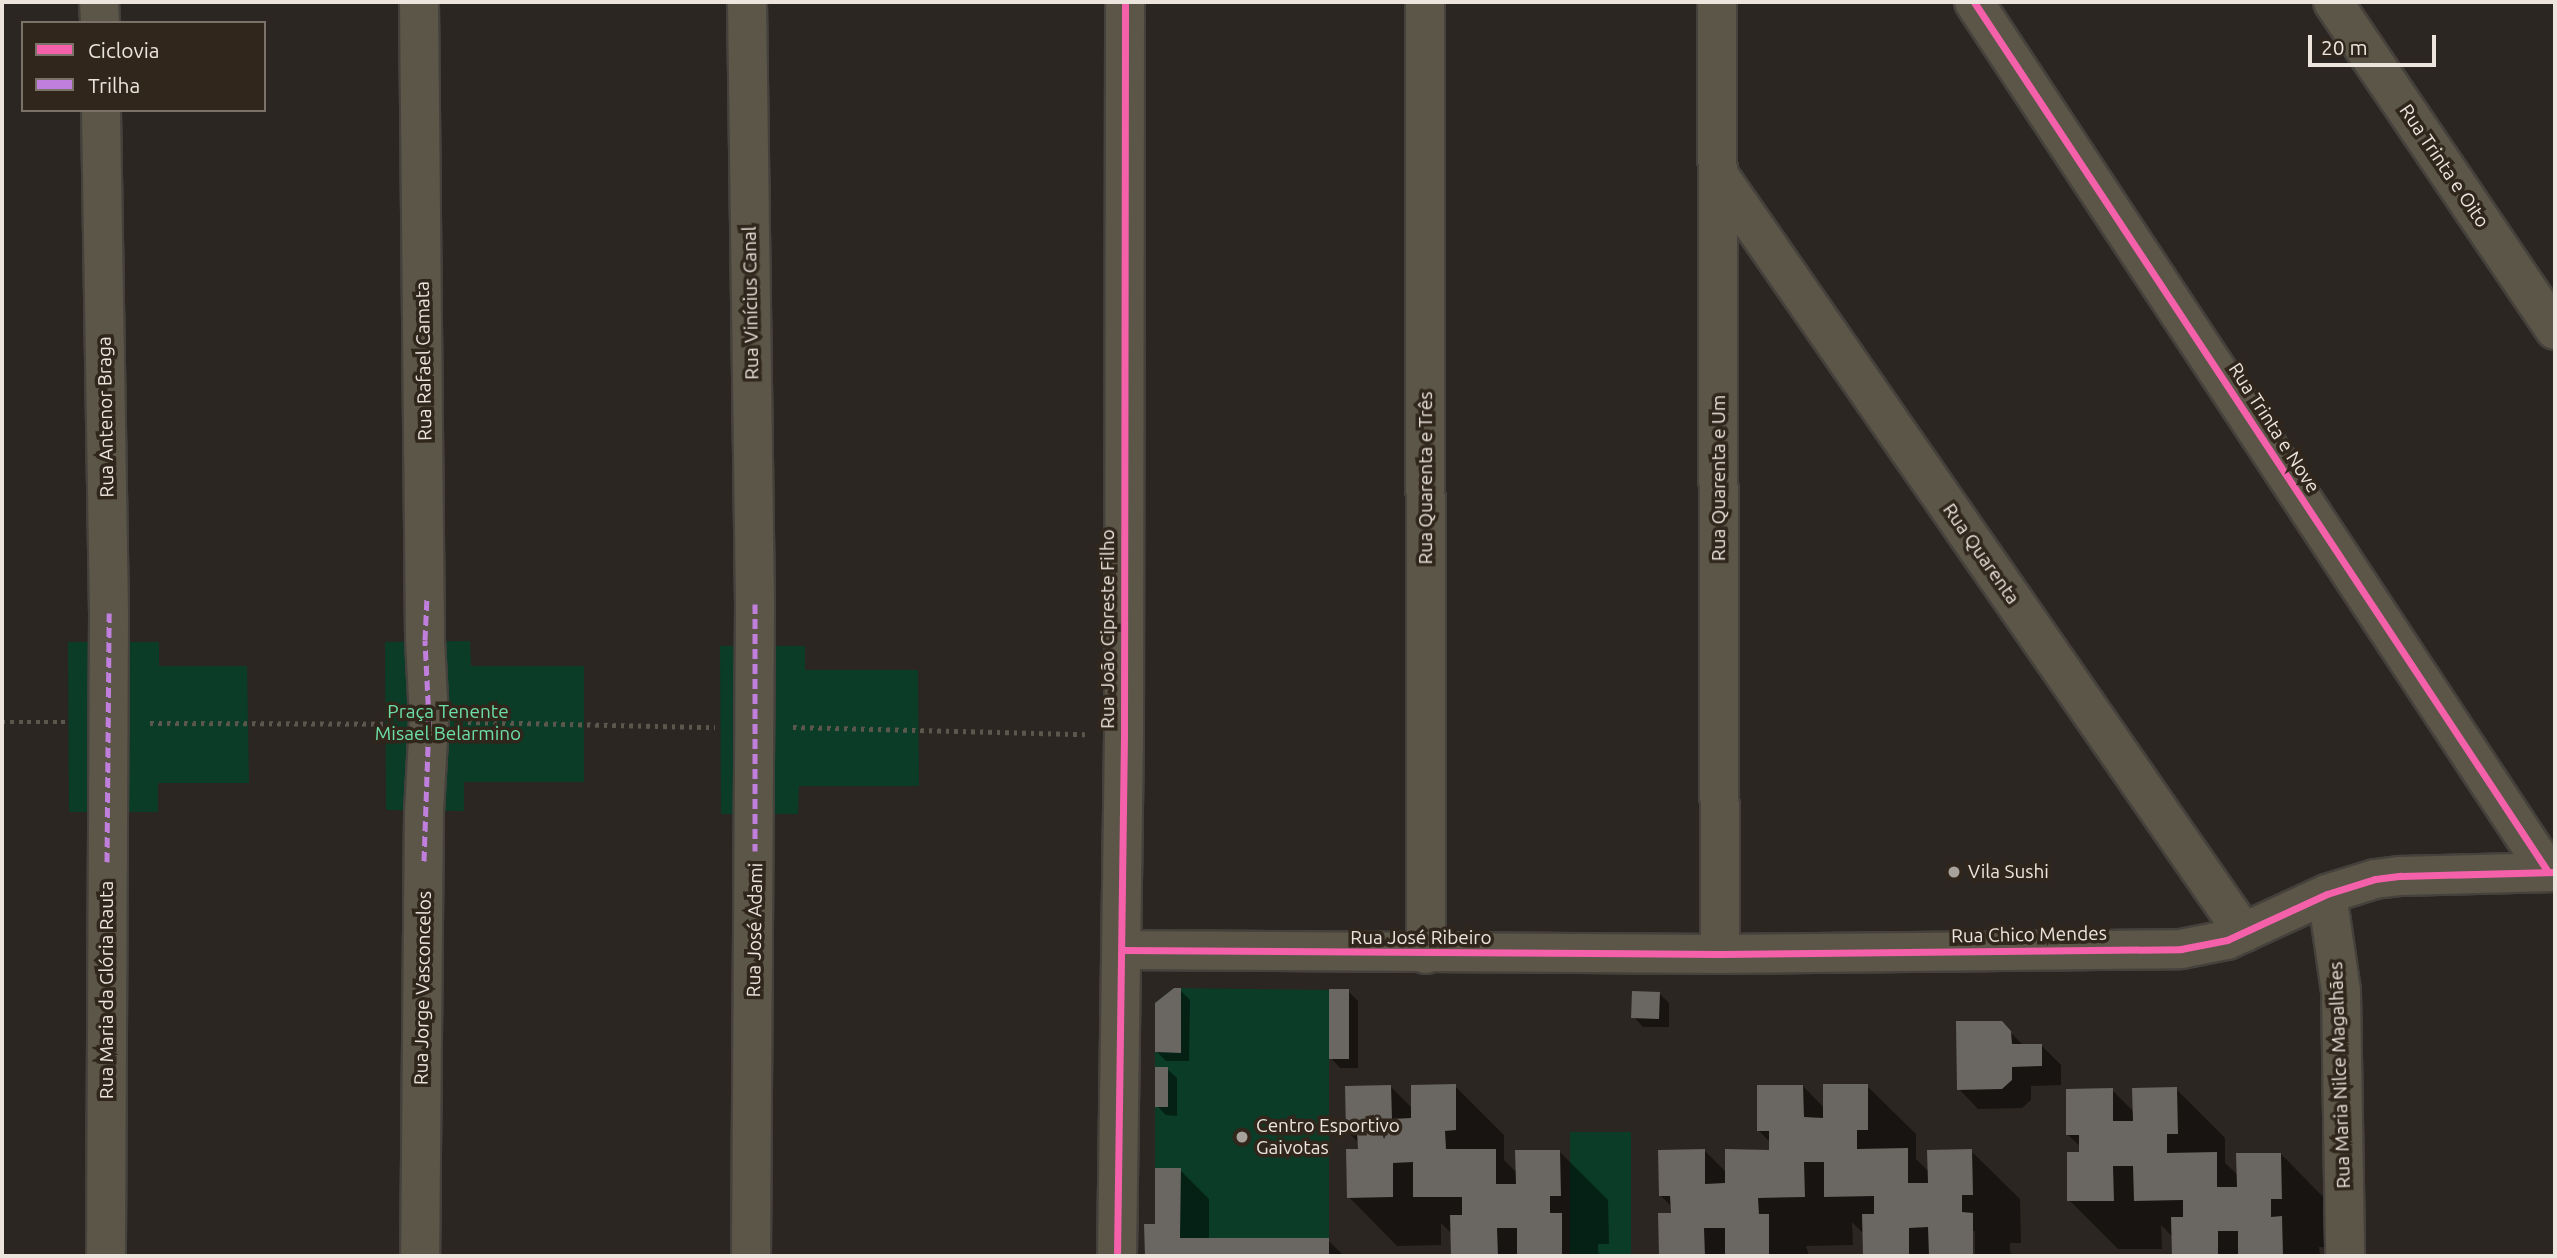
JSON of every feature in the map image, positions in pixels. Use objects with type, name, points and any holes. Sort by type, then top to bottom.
[{"type":"street","points":[[99,2],[100,21]]},
{"type":"street","name":"Rua Rafael Camata","points":[[419,2],[427,596],[425,640],[429,720]]},
{"type":"street","name":"Rua Vinícius Canal","points":[[747,2],[755,604]]},
{"type":"street","name":"Rua João Cipreste Filho","points":[[1117,1256],[1124,736],[1125,2]]},
{"type":"street","name":"Rua Quarenta e Três","points":[[1425,2],[1426,954]]},
{"type":"street","name":"Rua Quarenta e Um","points":[[1717,2],[1720,954]]},
{"type":"street","name":"Rua Trinta e Nove","points":[[1974,2],[2551,872]]},
{"type":"street","name":"Rua Trinta e Oito","points":[[2333,2],[2555,330]]},
{"type":"street","name":"Rua Antenor Braga","points":[[101,112],[109,613],[108,723]]},
{"type":"street","name":"Rua Quarenta","points":[[1718,174],[2244,933]]},
{"type":"street","name":"Rua José Adami","points":[[751,1256],[755,604]]},
{"type":"street","name":"Rua Jorge Vasconcelos","points":[[420,1256],[424,861],[429,720]]},
{"type":"street","name":"Rua Maria da Glória Rauta","points":[[106,1256],[108,723]]},
{"type":"street","points":[[2327,894],[2354,884],[2401,876],[2551,872]]},
{"type":"street","name":"Rua Chico Mendes","points":[[1720,954],[2181,949],[2227,940],[2327,894]]},
{"type":"street","name":"Rua Maria Nilce Magalhães","points":[[2327,894],[2341,991],[2345,1256]]},
{"type":"street","name":"Rua José Ribeiro","points":[[1122,950],[1720,954]]},
{"type":"path","points":[[2,722],[385,725],[429,720],[584,726],[755,727],[1124,736]]},
{"type":"green space","name":"Praça Tenente Misael Belarmino","points":[[470,641],[471,666],[584,666],[584,782],[464,782],[464,811],[386,810],[385,642]]},
{"type":"green space","points":[[68,642],[159,642],[159,666],[247,666],[249,783],[158,783],[158,812],[69,812]]},
{"type":"green space","points":[[720,646],[805,646],[805,670],[918,670],[919,786],[799,786],[798,814],[721,814]]},
{"type":"green space","name":"Centro Esportivo Gaivotas","points":[[1174,988],[1329,990],[1329,1256],[1155,1256],[1155,1003]]},
{"type":"green space","points":[[1570,1132],[1631,1132],[1631,1256],[1570,1256]]},
{"type":"building","points":[[1174,988],[1181,988],[1181,1053],[1155,1052],[1155,1003]]},
{"type":"building","points":[[1329,989],[1349,989],[1349,1059],[1329,1059]]},
{"type":"building","points":[[1632,991],[1660,992],[1659,1019],[1631,1018]]},
{"type":"building","points":[[1956,1021],[2002,1021],[2011,1031],[2012,1044],[2042,1044],[2042,1066],[2012,1067],[2012,1080],[2002,1089],[1957,1090]]},
{"type":"building","points":[[1155,1067],[1168,1067],[1168,1107],[1155,1107]]},
{"type":"building","points":[[1456,1084],[1456,1130],[1445,1131],[1446,1149],[1496,1149],[1496,1184],[1516,1184],[1515,1150],[1560,1150],[1561,1196],[1550,1196],[1550,1213],[1562,1213],[1562,1256],[1517,1256],[1517,1228],[1497,1228],[1498,1256],[1451,1256],[1450,1215],[1462,1215],[1462,1197],[1413,1197],[1413,1162],[1393,1163],[1393,1197],[1347,1198],[1346,1149],[1358,1149],[1357,1132],[1346,1132],[1345,1086],[1391,1085],[1392,1119],[1411,1118],[1411,1085]]},
{"type":"building","points":[[1823,1084],[1868,1084],[1868,1130],[1857,1130],[1857,1149],[1908,1148],[1908,1183],[1928,1183],[1927,1150],[1972,1149],[1973,1195],[1962,1195],[1962,1212],[1973,1213],[1973,1256],[1929,1256],[1928,1227],[1909,1228],[1909,1256],[1863,1256],[1862,1214],[1874,1214],[1874,1196],[1824,1197],[1824,1162],[1804,1162],[1805,1197],[1758,1198],[1759,1214],[1769,1214],[1769,1256],[1725,1256],[1725,1228],[1704,1228],[1705,1256],[1659,1256],[1658,1213],[1671,1213],[1670,1196],[1659,1196],[1658,1150],[1705,1149],[1705,1184],[1725,1183],[1725,1149],[1769,1150],[1769,1131],[1757,1131],[1757,1085],[1803,1085],[1804,1117],[1823,1118]]},
{"type":"building","points":[[2177,1087],[2178,1134],[2167,1134],[2167,1153],[2217,1152],[2217,1187],[2237,1187],[2236,1153],[2281,1153],[2282,1199],[2271,1199],[2271,1217],[2282,1216],[2283,1256],[2238,1256],[2238,1231],[2218,1231],[2218,1256],[2172,1256],[2171,1217],[2183,1217],[2183,1200],[2134,1201],[2133,1166],[2113,1166],[2114,1201],[2067,1201],[2067,1152],[2079,1152],[2079,1135],[2066,1135],[2066,1089],[2113,1088],[2113,1121],[2133,1121],[2132,1088]]},
{"type":"building","points":[[1155,1168],[1181,1168],[1180,1238],[1329,1238],[1329,1256],[1145,1256],[1144,1224],[1155,1224]]},
{"type":"marked path","points":[[424,861],[429,720],[425,640],[427,596]]},
{"type":"marked path","points":[[755,604],[755,851]]},
{"type":"marked path","points":[[107,862],[109,613]]},
{"type":"cycle path","points":[[1117,1256],[1124,736],[1125,2]]},
{"type":"cycle path","points":[[1974,2],[2548,872]]},
{"type":"cycle path","points":[[1122,950],[1720,954],[2181,949],[2227,940],[2327,894],[2375,879],[2555,872]]},
{"type":"place","name":"Vila Sushi","points":[[1954,872]]},
{"type":"place","name":"Centro Esportivo Gaivotas","points":[[1242,1137]]}]
